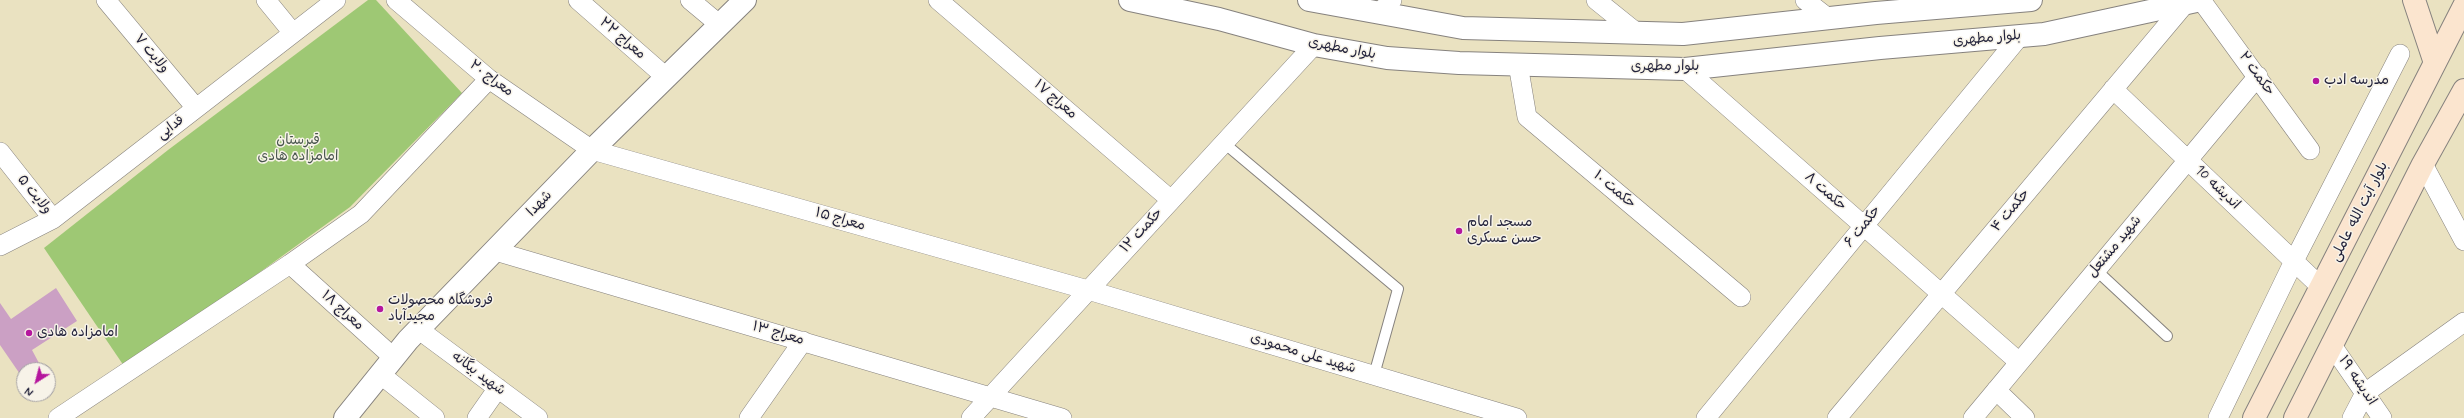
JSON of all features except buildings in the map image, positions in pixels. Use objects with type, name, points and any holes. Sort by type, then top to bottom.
[{"type":"main road","points":[[2414,0],[2421,17],[2435,64]]},
{"type":"main road","name":"بلوار آیت‌ الله عاملی","points":[[2254,418],[2463,8]]},
{"type":"main road","points":[[2295,418],[2423,164],[2464,90]]},
{"type":"street","name":"ولایت ۷","points":[[106,0],[196,108]]},
{"type":"street","points":[[266,0],[293,34]]},
{"type":"street","name":"فدایی","points":[[0,246],[53,219],[336,0]]},
{"type":"street","name":"معراج ۲۰","points":[[396,0],[489,79],[592,150]]},
{"type":"street","name":"معراج ۲۲","points":[[578,0],[667,78]]},
{"type":"street","points":[[690,0],[720,25]]},
{"type":"street","name":"شهدا","points":[[345,418],[418,329],[592,150],[745,0]]},
{"type":"street","name":"معراج ۱۷","points":[[938,0],[1171,200]]},
{"type":"street","name":"بلوار مطهری","points":[[1130,0],[1219,19],[1314,45],[1387,58],[1685,69],[1880,48],[2044,34],[2196,1]]},
{"type":"street","points":[[1309,0],[1385,6],[1462,28],[1683,34],[1828,18],[2031,0]]},
{"type":"street","points":[[1596,0],[1637,33]]},
{"type":"street","points":[[1805,0],[1828,18]]},
{"type":"street","name":"حکمت ۲","points":[[2196,1],[2258,76],[2310,150]]},
{"type":"street","name":"حکمت ۴","points":[[1837,418],[2113,89],[2196,1]]},
{"type":"street","points":[[1600,32],[1600,67]]},
{"type":"street","name":"حکمت ۶","points":[[1706,418],[2020,36]]},
{"type":"street","name":"حکمت ۱۲","points":[[971,418],[1314,45]]},
{"type":"street","points":[[2218,418],[2294,261],[2400,54]]},
{"type":"street","name":"حکمت ۱۰","points":[[1518,64],[1527,117],[1741,297]]},
{"type":"street","name":"حکمت ۸","points":[[1685,69],[2019,362]]},
{"type":"street","name":"شهید مشتعل","points":[[1973,418],[2258,76]]},
{"type":"street","points":[[58,418],[79,413],[361,214],[489,79]]},
{"type":"street","name":"اندیشه 10","points":[[2113,89],[2321,287]]},
{"type":"street","name":"معراج ۱۵","points":[[592,150],[1088,290]]},
{"type":"street","name":"ولایت ۵","points":[[0,152],[53,219]]},
{"type":"street","points":[[2423,164],[2464,241]]},
{"type":"street","name":"معراج ۱۳","points":[[495,251],[1062,418]]},
{"type":"street","name":"معراج ۱۸","points":[[290,264],[394,358]]},
{"type":"street","name":"شهید علی محمودی","points":[[1088,290],[1517,418]]},
{"type":"street","points":[[2352,418],[2365,393],[2464,322]]},
{"type":"street","name":"شهید بیگانه","points":[[418,329],[538,418]]},
{"type":"street","points":[[749,418],[803,342]]},
{"type":"street","name":"اندیشه ۱۹","points":[[2331,344],[2382,418]]},
{"type":"street","points":[[380,374],[435,418]]},
{"type":"street","points":[[477,418],[498,388]]},
{"type":"street","points":[[1996,390],[2025,418]]},
{"type":"lane","points":[[1224,143],[1398,289],[1374,375]]},
{"type":"lane","points":[[2096,270],[2167,336]]},
{"type":"green space","name":"قبرستان امامزاده هادی","points":[[368,0],[376,0],[462,93],[350,207],[126,369],[44,248],[168,150]]},
{"type":"place","name":"مدرسه ادب","points":[[2316,81]]},
{"type":"place","name":"مسجد امام حسن عسکری","points":[[1459,231]]},
{"type":"place","name":"فروشگاه محصولات مجیدآباد","points":[[380,309]]},
{"type":"place","name":"امامزاده هادی","points":[[29,333]]}]
